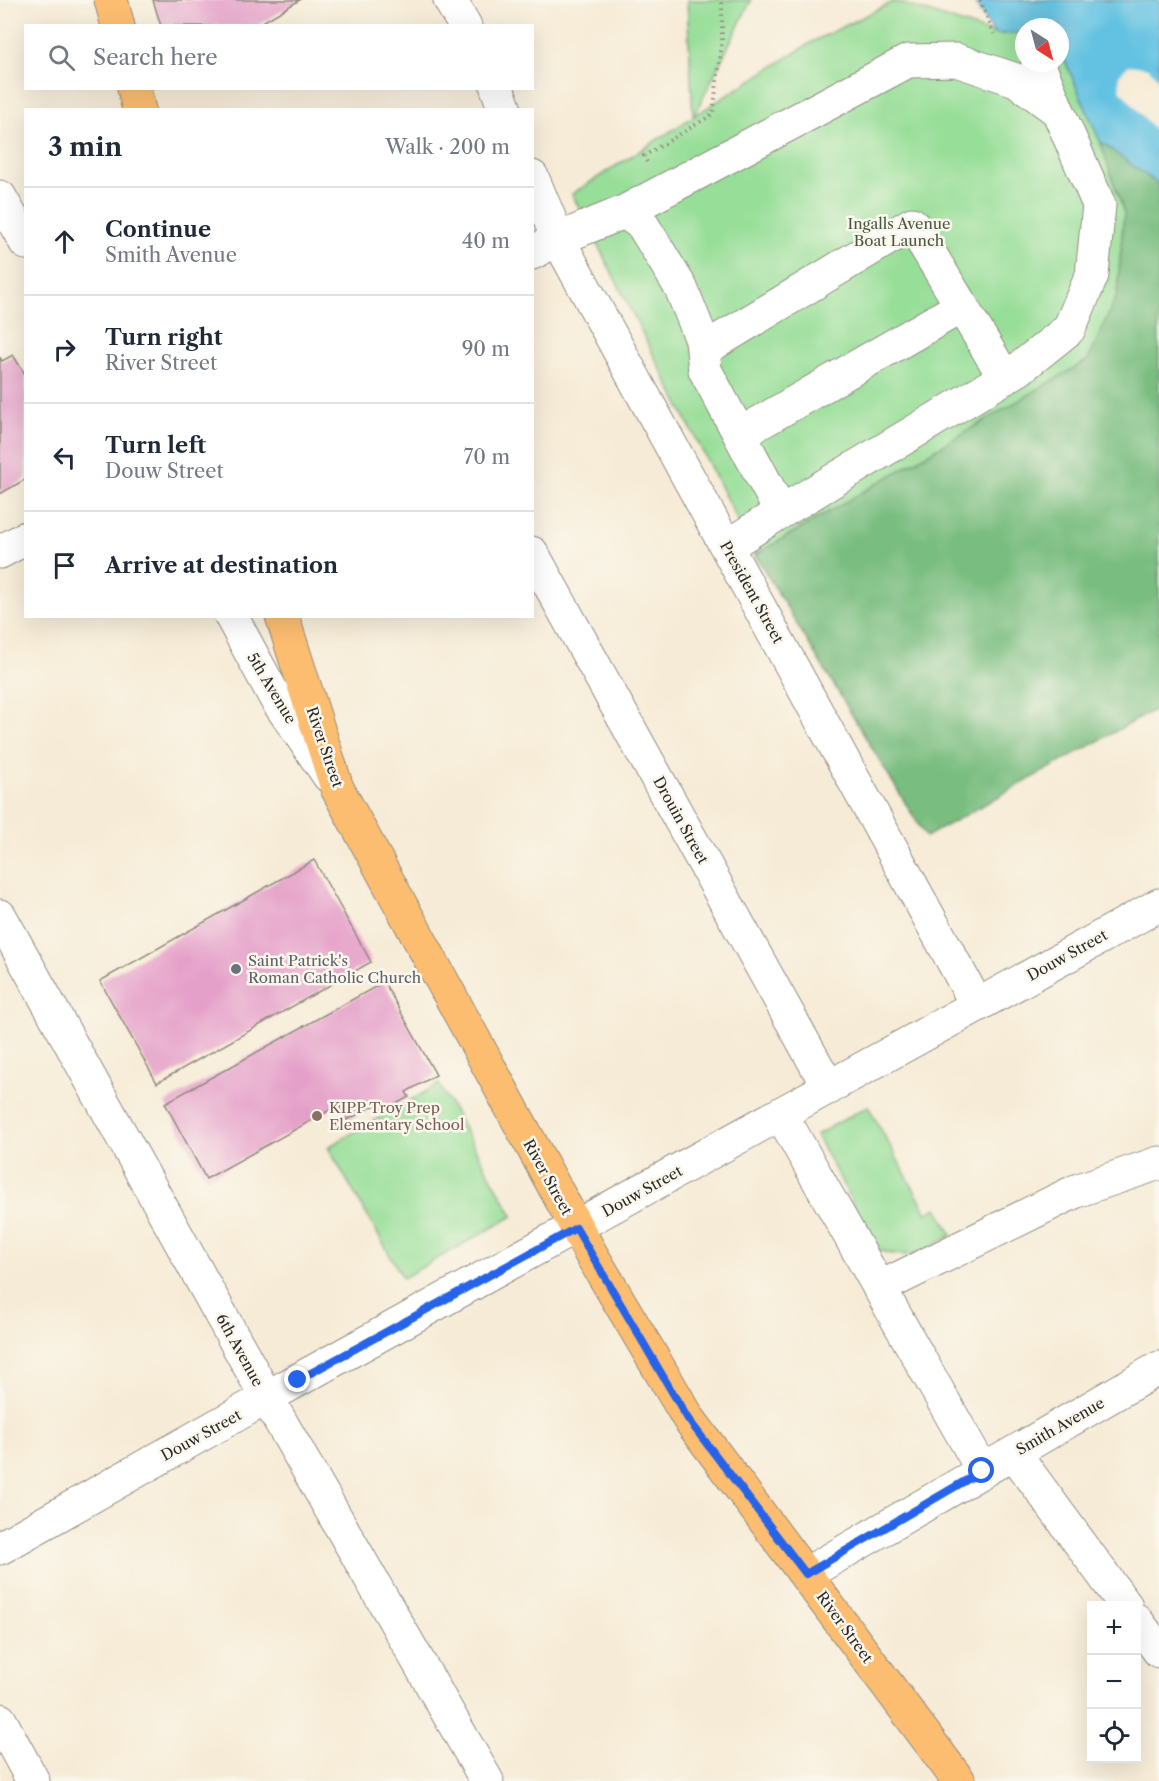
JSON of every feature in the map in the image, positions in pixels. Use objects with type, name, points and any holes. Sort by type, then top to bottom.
[{"type":"main road","points":[[111,0],[117,24]]},
{"type":"main road","points":[[134,90],[139,108]]},
{"type":"main road","name":"River Street","points":[[283,618],[337,788],[576,1228],[688,1419],[959,1781]]},
{"type":"street","points":[[450,0],[464,24]]},
{"type":"street","points":[[545,246],[624,212],[908,61],[956,60],[966,63],[1016,80],[1058,111]]},
{"type":"street","points":[[727,546],[1005,378],[1069,329],[1092,275],[1099,205],[1042,72]]},
{"type":"street","points":[[498,90],[504,108]]},
{"type":"street","name":"President Street","points":[[534,188],[545,246],[727,546],[977,1005]]},
{"type":"street","points":[[0,197],[24,239]]},
{"type":"street","points":[[624,212],[642,224],[681,288],[702,340],[705,370],[781,512]]},
{"type":"street","points":[[703,350],[912,224],[1005,378]]},
{"type":"street","points":[[740,434],[962,306]]},
{"type":"street","points":[[0,552],[24,539]]},
{"type":"street","name":"Drouin Street","points":[[534,556],[829,1088]]},
{"type":"street","name":"5th Avenue","points":[[232,618],[276,699],[337,788]]},
{"type":"street","name":"Douw Street","points":[[0,1548],[1159,905]]},
{"type":"street","name":"6th Avenue","points":[[0,916],[267,1398],[487,1781]]},
{"type":"street","points":[[781,1114],[982,1471]]},
{"type":"street","points":[[879,1287],[1076,1191],[1159,1163]]},
{"type":"street","name":"Smith Avenue","points":[[806,1574],[1159,1368]]},
{"type":"street","points":[[1014,1453],[1123,1601]]},
{"type":"street","points":[[1141,1626],[1159,1651]]},
{"type":"street","points":[[0,1720],[33,1781]]},
{"type":"path","points":[[663,192],[644,156],[713,114],[722,40],[722,0]]},
{"type":"path","points":[[980,0],[994,34]]},
{"type":"green space","name":"Ingalls Avenue Boat Launch","points":[[687,0],[751,0],[694,116],[812,42],[895,1],[994,34],[1015,33],[1015,72],[1069,72],[1069,70],[1100,141],[1124,213],[1117,295],[1088,360],[755,555],[572,194],[693,117]]},
{"type":"green space","points":[[1100,141],[1159,185],[1159,707],[926,837],[755,555],[1088,360],[1117,295],[1124,213]]},
{"type":"green space","points":[[439,1084],[513,1216],[403,1278],[328,1147]]},
{"type":"green space","points":[[868,1106],[927,1213],[937,1208],[952,1235],[917,1253],[900,1255],[879,1250],[816,1135]]},
{"type":"water","points":[[973,0],[1159,0],[1159,185],[1100,141],[1069,70],[1069,18],[1015,18],[1015,33],[994,34]]},
{"type":"pier","points":[[1129,65],[1149,68],[1159,80],[1159,135],[1120,90],[1119,75]]},
{"type":"building","points":[[153,0],[300,0],[259,24],[160,24]]},
{"type":"building","points":[[13,355],[24,373],[24,480],[0,494],[0,357],[2,361]]},
{"type":"building","name":"Saint Patrick's Roman Catholic Church","points":[[314,860],[371,962],[157,1083],[100,981]]},
{"type":"building","name":"KIPP Troy Prep Elementary School","points":[[384,982],[436,1075],[406,1092],[409,1097],[383,1111],[379,1103],[347,1120],[339,1105],[206,1179],[165,1103]]},
{"type":"place","name":"Saint Patrick's Roman Catholic Church","points":[[236,969]]},
{"type":"place","name":"KIPP Troy Prep Elementary School","points":[[317,1116]]},
{"type":"route","points":[[298,1380],[576,1228],[688,1419],[806,1574],[982,1471]]}]
